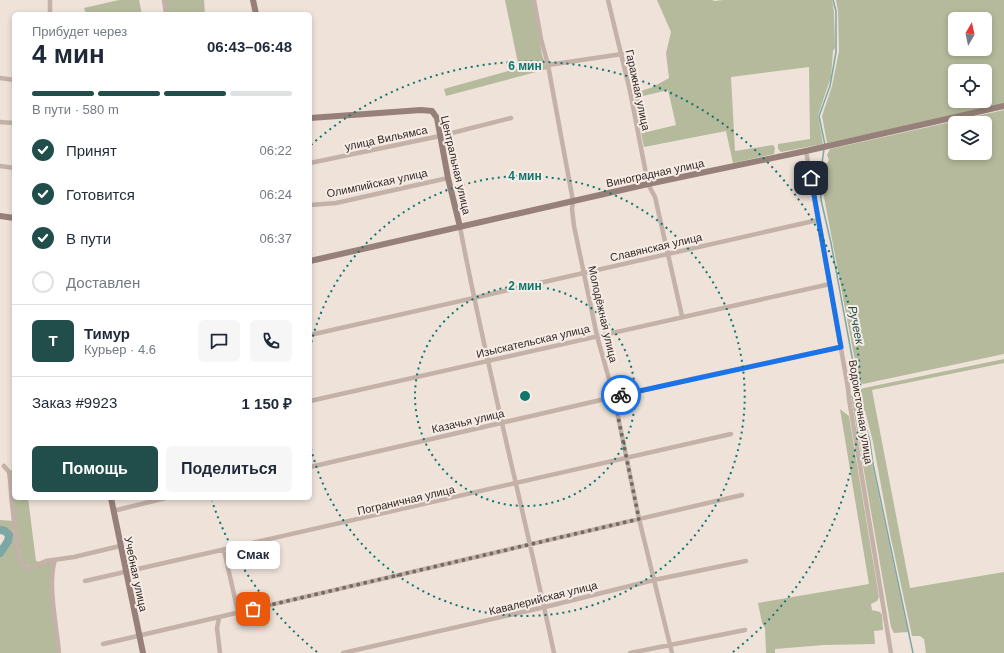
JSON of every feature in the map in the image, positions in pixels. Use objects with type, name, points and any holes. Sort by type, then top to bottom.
[{"type":"street","points":[[50,0],[50,12]]},
{"type":"street","points":[[164,0],[166,12]]},
{"type":"street","points":[[253,0],[256,12]]},
{"type":"street","name":"Молодёжная улица","points":[[534,0],[541,39],[548,65],[573,201],[572,209],[574,226],[597,336],[614,397],[639,519],[672,653]]},
{"type":"street","name":"Гаражная улица","points":[[608,0],[622,54],[648,184],[655,197],[682,316]]},
{"type":"street","points":[[548,65],[622,54]]},
{"type":"street","points":[[0,75],[0,78],[12,80]]},
{"type":"street","name":"Виноградная улица","points":[[312,261],[648,184],[806,151],[1004,106]]},
{"type":"street","name":"Центральная улица","points":[[312,118],[427,109],[432,111],[437,118],[448,178],[460,227]]},
{"type":"street","name":"улица Вильямса","points":[[312,164],[440,136],[512,118]]},
{"type":"street","points":[[0,122],[12,123]]},
{"type":"street","name":"Водоисточная улица","points":[[806,151],[841,347],[891,653]]},
{"type":"street","points":[[0,166],[12,168]]},
{"type":"street","name":"Олимпийская улица","points":[[312,205],[336,202],[448,178]]},
{"type":"street","points":[[0,216],[12,218]]},
{"type":"street","name":"Славянская улица","points":[[312,335],[818,220]]},
{"type":"street","points":[[460,227],[473,298],[529,545],[545,607],[554,653]]},
{"type":"street","name":"Изыскательская улица","points":[[312,401],[682,316],[830,284]]},
{"type":"street","name":"Казачья улица","points":[[312,467],[502,422],[841,347]]},
{"type":"street","name":"Пограничная улица","points":[[85,581],[627,459],[731,434]]},
{"type":"street","points":[[4,466],[9,472],[18,550],[22,564],[25,567],[29,568],[46,561],[74,557],[120,546]]},
{"type":"street","points":[[103,644],[742,495]]},
{"type":"street","name":"Учебная улица","points":[[111,500],[143,653]]},
{"type":"street","points":[[113,510],[157,500]]},
{"type":"street","points":[[224,550],[238,612]]},
{"type":"street","points":[[55,560],[53,567],[52,588],[59,653]]},
{"type":"street","name":"Кавалерийская улица","points":[[343,653],[545,607],[654,580],[746,561]]},
{"type":"street","points":[[219,618],[217,628],[220,653]]},
{"type":"street","points":[[630,653],[745,630]]},
{"type":"green space","points":[[119,0],[139,0],[142,12],[85,12],[84,8]]},
{"type":"green space","points":[[165,0],[204,0],[205,12],[168,12]]},
{"type":"green space","points":[[505,0],[533,0],[542,55],[547,69],[446,96],[444,89],[519,68]]},
{"type":"green space","points":[[657,0],[832,0],[834,12],[835,48],[833,51],[831,77],[818,115],[823,144],[781,152],[778,149],[778,144],[810,139],[809,67],[731,77],[735,151],[773,145],[775,148],[774,154],[733,163],[726,131],[644,147],[634,99],[635,93],[653,87],[669,78],[666,53],[671,32]],"holes":[[[668,90],[676,125],[647,132],[639,97]]]},
{"type":"green space","points":[[836,0],[1004,0],[1004,104],[992,107],[992,64],[948,64],[948,108],[986,108],[827,143],[822,116],[832,86],[839,51],[838,11]]},
{"type":"green space","points":[[1004,110],[1004,354],[863,384],[859,382],[823,192],[824,168],[829,160],[827,155],[830,149],[948,123],[948,160],[992,160],[992,116],[977,116]]},
{"type":"green space","points":[[1004,359],[1004,363],[872,390],[910,588],[1004,572],[1004,653],[926,653],[924,639],[920,636],[912,636],[890,534],[873,442],[865,411],[862,411],[870,443],[872,464],[908,632],[894,633],[891,627],[851,396],[854,391],[864,388]]},
{"type":"green space","points":[[840,409],[849,416],[879,597],[877,601],[871,604],[872,610],[880,612],[882,615],[883,630],[874,631],[875,644],[824,645],[775,649],[775,653],[766,653],[765,628],[762,623],[758,603],[869,584]]},
{"type":"green space","points":[[9,470],[12,470],[12,493]]},
{"type":"green space","points":[[13,500],[28,500],[36,561],[39,561],[32,566],[25,565],[20,555]]},
{"type":"green space","points":[[0,520],[13,521],[16,551],[24,569],[52,562],[58,653],[0,653],[0,556],[9,541],[10,535],[7,530],[0,528]]},
{"type":"waterway","name":"Ручеек","points":[[825,145],[819,116],[830,86],[836,52],[836,11],[833,0]]},
{"type":"waterway","name":"Ручеек","points":[[824,149],[820,177],[821,200],[831,243],[862,411],[870,442],[873,464],[913,653]]},
{"type":"waterway","points":[[0,530],[5,531],[9,535],[8,541],[0,553]]},
{"type":"way so far","points":[[253,609],[639,519],[614,397],[621,395]]},
{"type":"place","name":"Смак","points":[[253,609]]},
{"type":"route","points":[[621,395],[841,347],[811,178]]}]
